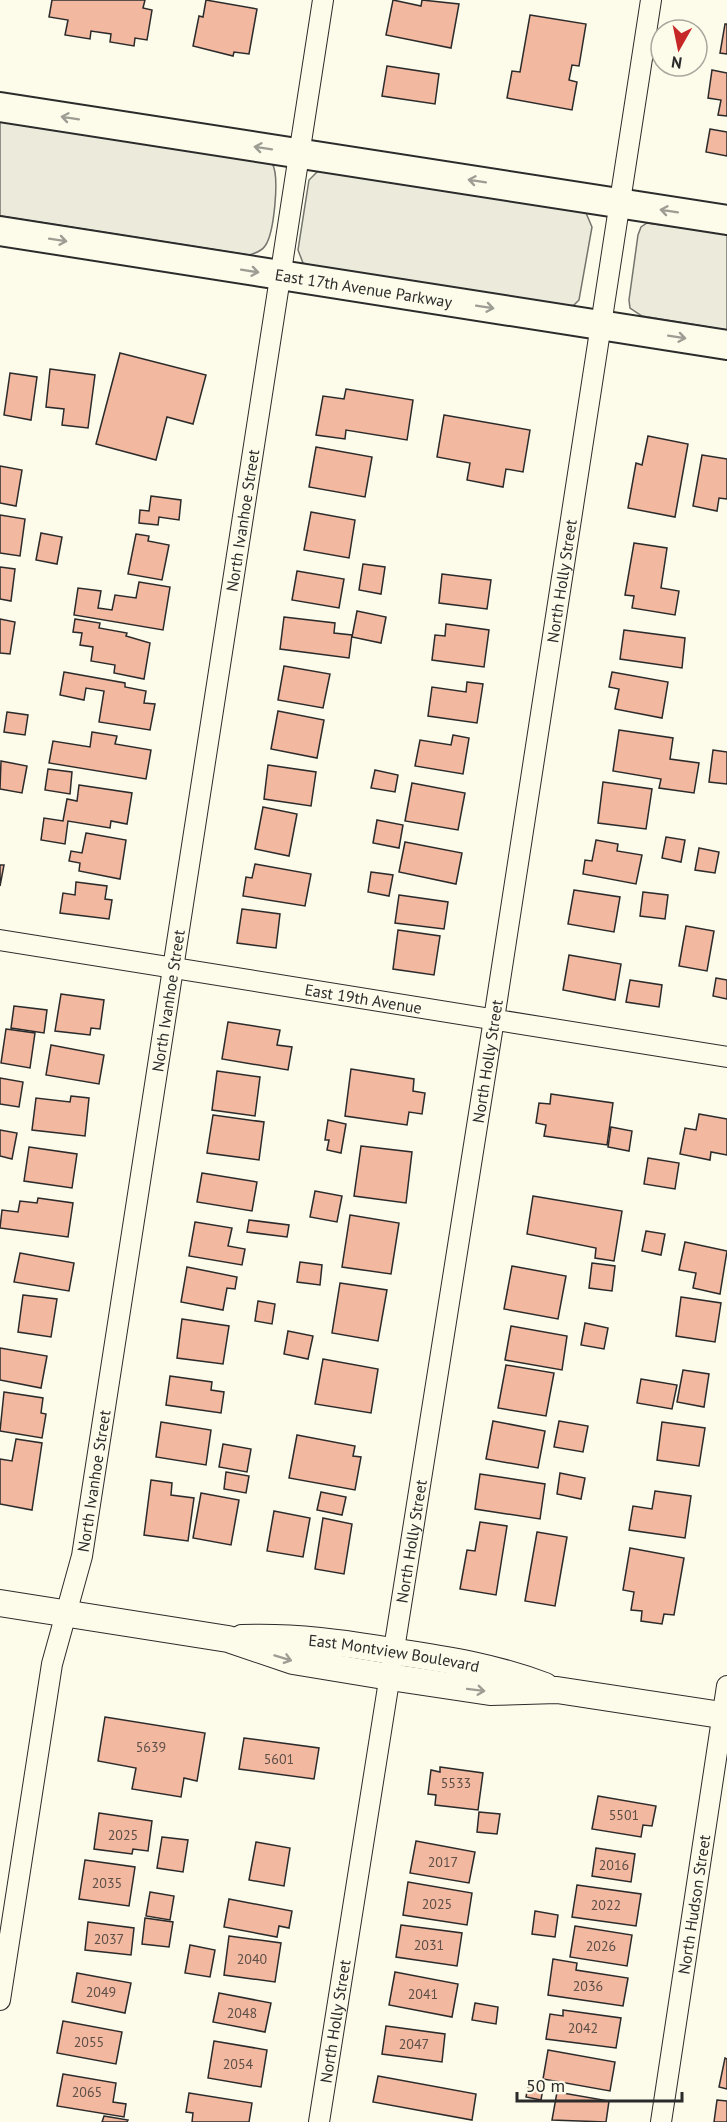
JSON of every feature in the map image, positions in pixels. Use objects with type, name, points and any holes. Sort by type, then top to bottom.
[{"type":"main road","points":[[0,107],[727,220]]},
{"type":"main road","name":"East 17th Avenue Parkway","points":[[0,231],[727,345]]},
{"type":"street","name":"North Ivanhoe Street","points":[[0,2000],[52,1664],[84,1544],[323,0]]},
{"type":"street","name":"North Holly Street","points":[[319,2122],[494,1019],[651,0]]},
{"type":"street","name":"East 19th Avenue","points":[[0,940],[727,1057]]},
{"type":"street","name":"East Montview Boulevard","points":[[0,1602],[228,1639],[293,1661],[390,1677],[490,1692],[556,1690],[725,1715]]},
{"type":"street","name":"East Montview Boulevard","points":[[228,1639],[295,1637],[394,1651],[493,1667],[556,1690]]},
{"type":"street","name":"North Hudson Street","points":[[661,2122],[725,1715],[727,1686]]},
{"type":"shaded area","points":[[0,118],[272,163],[276,192],[268,240],[262,250],[249,255],[0,216]]},
{"type":"shaded area","points":[[318,171],[578,209],[586,213],[592,227],[579,300],[574,305],[566,307],[310,266],[303,263],[298,250],[309,180]]},
{"type":"shaded area","points":[[647,223],[727,234],[727,330],[642,316],[630,308],[629,300],[638,235],[641,227]]},
{"type":"building","points":[[52,0],[145,0],[143,8],[152,10],[147,40],[135,38],[134,46],[110,42],[111,34],[91,31],[90,39],[65,35],[68,20],[49,17]]},
{"type":"building","points":[[206,0],[257,9],[249,54],[234,52],[233,56],[193,46],[199,16],[203,17]]},
{"type":"building","points":[[393,0],[421,6],[422,0],[459,4],[451,48],[386,35]]},
{"type":"building","points":[[530,15],[586,24],[579,66],[572,65],[569,80],[577,82],[572,110],[507,98],[512,71],[520,72]]},
{"type":"building","points":[[725,24],[727,24],[727,54],[720,53]]},
{"type":"building","points":[[387,66],[439,74],[435,104],[382,96]]},
{"type":"building","points":[[712,70],[727,73],[727,116],[718,115],[721,100],[708,98]]},
{"type":"building","points":[[710,129],[727,132],[727,156],[706,152]]},
{"type":"building","points":[[120,353],[206,375],[193,424],[167,417],[156,460],[96,444]]},
{"type":"building","points":[[50,369],[95,375],[88,428],[62,425],[64,409],[46,407]]},
{"type":"building","points":[[10,373],[37,377],[31,420],[4,415]]},
{"type":"building","points":[[346,389],[413,400],[407,440],[346,430],[345,439],[316,435],[323,396],[344,399]]},
{"type":"building","points":[[444,415],[530,430],[523,472],[506,469],[503,487],[467,480],[470,463],[437,457]]},
{"type":"building","points":[[648,436],[688,444],[675,517],[628,508],[636,463],[642,465]]},
{"type":"building","points":[[316,447],[372,457],[365,497],[309,487]]},
{"type":"building","points":[[702,455],[727,459],[727,499],[719,498],[717,511],[693,506]]},
{"type":"building","points":[[0,466],[22,470],[16,506],[0,503]]},
{"type":"building","points":[[151,496],[181,500],[179,520],[159,517],[158,525],[139,523],[140,510],[149,511]]},
{"type":"building","points":[[311,512],[355,520],[349,558],[304,550]]},
{"type":"building","points":[[0,515],[25,519],[20,556],[0,553]]},
{"type":"building","points":[[41,533],[62,537],[57,564],[36,560]]},
{"type":"building","points":[[136,534],[149,536],[148,541],[169,545],[162,580],[128,574]]},
{"type":"building","points":[[634,543],[667,548],[661,588],[679,591],[675,615],[632,608],[634,596],[625,595]]},
{"type":"building","points":[[363,564],[385,567],[381,594],[359,590]]},
{"type":"building","points":[[0,567],[15,569],[11,601],[0,599]]},
{"type":"building","points":[[297,571],[344,579],[339,608],[292,600]]},
{"type":"building","points":[[442,574],[491,580],[487,609],[439,603]]},
{"type":"building","points":[[139,582],[170,587],[163,630],[74,615],[78,588],[101,591],[98,608],[112,610],[115,595],[136,598]]},
{"type":"building","points":[[357,611],[386,617],[381,643],[352,637]]},
{"type":"building","points":[[284,617],[335,623],[334,633],[352,635],[349,658],[280,649]]},
{"type":"building","points":[[0,619],[15,622],[10,654],[0,653]]},
{"type":"building","points":[[75,619],[100,623],[99,628],[127,633],[126,636],[150,643],[144,679],[114,673],[115,665],[91,661],[93,647],[80,645],[82,633],[73,632]]},
{"type":"building","points":[[446,624],[489,630],[484,667],[432,660],[435,635],[445,636]]},
{"type":"building","points":[[624,630],[685,638],[682,668],[620,659]]},
{"type":"building","points":[[284,666],[330,674],[323,708],[278,700]]},
{"type":"building","points":[[64,672],[125,683],[125,687],[146,691],[144,703],[155,704],[150,730],[99,722],[104,691],[86,688],[84,700],[60,695]]},
{"type":"building","points":[[612,672],[668,682],[662,718],[615,709],[619,689],[609,687]]},
{"type":"building","points":[[467,682],[483,684],[477,723],[428,716],[432,687],[466,692]]},
{"type":"building","points":[[278,711],[324,720],[317,758],[271,749]]},
{"type":"building","points":[[7,712],[28,715],[25,735],[4,732]]},
{"type":"building","points":[[619,730],[673,738],[670,759],[699,763],[694,793],[659,788],[661,779],[613,771]]},
{"type":"building","points":[[92,732],[117,736],[115,744],[151,750],[146,779],[49,763],[53,741],[90,747]]},
{"type":"building","points":[[453,735],[469,738],[463,774],[415,766],[420,740],[451,745]]},
{"type":"building","points":[[713,750],[727,752],[727,784],[709,782]]},
{"type":"building","points":[[1,761],[27,766],[22,793],[0,789]]},
{"type":"building","points":[[268,765],[316,772],[311,806],[264,799]]},
{"type":"building","points":[[48,769],[72,772],[70,794],[45,790]]},
{"type":"building","points":[[375,770],[398,775],[395,792],[371,788]]},
{"type":"building","points":[[603,782],[652,789],[646,829],[598,823]]},
{"type":"building","points":[[412,783],[465,793],[458,830],[405,821]]},
{"type":"building","points":[[79,785],[132,793],[127,824],[111,821],[110,828],[68,821],[65,844],[41,840],[44,818],[63,821],[67,799],[77,801]]},
{"type":"building","points":[[263,807],[297,814],[289,856],[255,849]]},
{"type":"building","points":[[377,820],[403,825],[399,848],[373,843]]},
{"type":"building","points":[[86,833],[126,840],[120,879],[79,871],[80,863],[69,861],[71,851],[82,853]]},
{"type":"building","points":[[666,837],[685,840],[681,862],[662,858]]},
{"type":"building","points":[[596,840],[618,844],[617,851],[642,855],[636,884],[583,874],[585,860],[592,861]]},
{"type":"building","points":[[405,842],[462,853],[456,884],[399,872]]},
{"type":"building","points":[[699,848],[719,852],[715,873],[695,870]]},
{"type":"building","points":[[255,864],[311,874],[305,906],[243,896],[246,877],[252,878]]},
{"type":"building","points":[[0,865],[4,865],[0,886]]},
{"type":"building","points":[[371,872],[393,875],[389,896],[368,892]]},
{"type":"building","points":[[76,882],[107,886],[105,899],[112,900],[109,919],[60,913],[63,893],[75,895]]},
{"type":"building","points":[[574,890],[620,897],[614,932],[568,924]]},
{"type":"building","points":[[643,892],[668,895],[665,919],[640,916]]},
{"type":"building","points":[[399,895],[448,902],[444,929],[395,923]]},
{"type":"building","points":[[242,909],[280,914],[276,948],[237,943]]},
{"type":"building","points":[[686,926],[714,931],[707,971],[679,966]]},
{"type":"building","points":[[398,930],[440,936],[434,975],[393,969]]},
{"type":"building","points":[[569,955],[621,964],[615,1000],[563,990]]},
{"type":"building","points":[[716,978],[727,980],[727,999],[713,996]]},
{"type":"building","points":[[630,980],[662,985],[659,1007],[626,1002]]},
{"type":"building","points":[[61,994],[104,1000],[100,1029],[91,1028],[90,1035],[55,1031]]},
{"type":"building","points":[[14,1006],[47,1010],[44,1033],[11,1028]]},
{"type":"building","points":[[228,1022],[280,1030],[277,1045],[292,1047],[288,1070],[222,1059]]},
{"type":"building","points":[[6,1029],[35,1033],[30,1068],[1,1063]]},
{"type":"building","points":[[51,1045],[104,1055],[99,1084],[46,1075]]},
{"type":"building","points":[[351,1069],[414,1079],[413,1091],[425,1093],[422,1114],[409,1112],[407,1125],[345,1116]]},
{"type":"building","points":[[217,1071],[260,1077],[255,1116],[212,1110]]},
{"type":"building","points":[[0,1078],[23,1082],[19,1107],[0,1104]]},
{"type":"building","points":[[551,1094],[613,1103],[607,1145],[544,1136],[546,1125],[536,1123],[539,1103],[550,1104]]},
{"type":"building","points":[[71,1096],[89,1098],[85,1136],[32,1130],[36,1098],[70,1102]]},
{"type":"building","points":[[699,1114],[727,1119],[727,1155],[711,1152],[710,1160],[680,1154],[685,1128],[696,1130]]},
{"type":"building","points":[[213,1115],[264,1122],[259,1160],[207,1153]]},
{"type":"building","points":[[328,1120],[346,1124],[341,1153],[327,1150],[329,1140],[325,1140]]},
{"type":"building","points":[[611,1127],[632,1131],[629,1151],[608,1147]]},
{"type":"building","points":[[0,1130],[17,1133],[12,1159],[0,1156]]},
{"type":"building","points":[[361,1146],[412,1152],[406,1203],[354,1196]]},
{"type":"building","points":[[29,1147],[77,1154],[72,1188],[24,1181]]},
{"type":"building","points":[[648,1158],[679,1163],[675,1189],[644,1184]]},
{"type":"building","points":[[202,1173],[257,1182],[252,1211],[197,1202]]},
{"type":"building","points":[[315,1191],[342,1196],[337,1222],[310,1217]]},
{"type":"building","points":[[533,1196],[622,1211],[614,1261],[595,1258],[596,1248],[527,1234]]},
{"type":"building","points":[[38,1198],[73,1203],[68,1237],[0,1228],[2,1210],[18,1212],[20,1201],[37,1203]]},
{"type":"building","points":[[350,1215],[399,1223],[391,1274],[342,1267]]},
{"type":"building","points":[[249,1220],[289,1225],[287,1237],[247,1232]]},
{"type":"building","points":[[195,1222],[232,1228],[228,1246],[245,1249],[242,1265],[189,1256]]},
{"type":"building","points":[[646,1231],[665,1234],[661,1255],[642,1251]]},
{"type":"building","points":[[685,1242],[727,1251],[720,1294],[693,1288],[696,1273],[679,1270]]},
{"type":"building","points":[[20,1253],[74,1263],[69,1291],[14,1282]]},
{"type":"building","points":[[300,1262],[322,1265],[320,1285],[297,1282]]},
{"type":"building","points":[[592,1263],[615,1266],[612,1291],[589,1288]]},
{"type":"building","points":[[512,1266],[566,1276],[558,1319],[504,1309]]},
{"type":"building","points":[[187,1267],[237,1277],[235,1289],[227,1288],[223,1310],[181,1302]]},
{"type":"building","points":[[340,1283],[387,1290],[378,1341],[332,1333]]},
{"type":"building","points":[[23,1295],[57,1299],[51,1337],[18,1332]]},
{"type":"building","points":[[681,1297],[721,1303],[715,1342],[676,1336]]},
{"type":"building","points":[[258,1301],[275,1304],[272,1324],[255,1321]]},
{"type":"building","points":[[182,1319],[229,1326],[223,1364],[177,1358]]},
{"type":"building","points":[[585,1323],[608,1328],[604,1349],[581,1345]]},
{"type":"building","points":[[511,1326],[567,1336],[562,1370],[505,1360]]},
{"type":"building","points":[[288,1331],[313,1336],[308,1359],[284,1354]]},
{"type":"building","points":[[0,1348],[47,1356],[41,1388],[0,1380]]},
{"type":"building","points":[[323,1359],[378,1369],[371,1413],[315,1404]]},
{"type":"building","points":[[506,1365],[554,1373],[546,1416],[498,1408]]},
{"type":"building","points":[[683,1370],[709,1374],[704,1407],[677,1402]]},
{"type":"building","points":[[170,1376],[212,1382],[211,1390],[224,1392],[221,1413],[166,1405]]},
{"type":"building","points":[[641,1379],[677,1385],[672,1409],[637,1403]]},
{"type":"building","points":[[4,1392],[43,1398],[41,1413],[46,1414],[42,1438],[0,1431]]},
{"type":"building","points":[[493,1421],[545,1431],[538,1468],[486,1459]]},
{"type":"building","points":[[559,1421],[588,1426],[583,1452],[554,1447]]},
{"type":"building","points":[[161,1422],[211,1430],[206,1465],[156,1457]]},
{"type":"building","points":[[662,1422],[705,1428],[699,1466],[657,1460]]},
{"type":"building","points":[[297,1435],[355,1446],[353,1456],[361,1457],[355,1490],[289,1478]]},
{"type":"building","points":[[16,1439],[42,1443],[32,1510],[0,1504],[0,1459],[12,1461]]},
{"type":"building","points":[[223,1444],[251,1449],[247,1472],[219,1467]]},
{"type":"building","points":[[226,1472],[249,1476],[246,1493],[224,1489]]},
{"type":"building","points":[[560,1473],[585,1478],[581,1499],[557,1494]]},
{"type":"building","points":[[480,1474],[545,1484],[540,1519],[475,1509]]},
{"type":"building","points":[[151,1480],[172,1483],[171,1495],[194,1498],[188,1541],[144,1535]]},
{"type":"building","points":[[655,1491],[691,1496],[685,1538],[629,1530],[633,1506],[652,1509]]},
{"type":"building","points":[[321,1492],[346,1497],[342,1515],[317,1510]]},
{"type":"building","points":[[201,1493],[239,1500],[231,1545],[193,1538]]},
{"type":"building","points":[[274,1511],[310,1518],[303,1557],[267,1551]]},
{"type":"building","points":[[323,1518],[352,1524],[344,1574],[315,1569]]},
{"type":"building","points":[[480,1522],[507,1526],[496,1595],[460,1589],[467,1550],[475,1551]]},
{"type":"building","points":[[537,1532],[567,1537],[555,1606],[525,1601]]},
{"type":"building","points":[[630,1548],[684,1558],[674,1615],[664,1614],[662,1624],[641,1621],[642,1611],[631,1610],[634,1592],[623,1590]]},
{"type":"building","points":[[105,1717],[205,1733],[197,1781],[184,1778],[181,1797],[132,1789],[136,1768],[98,1761]]},
{"type":"building","points":[[244,1738],[319,1748],[314,1779],[239,1769]]},
{"type":"building","points":[[440,1767],[483,1773],[478,1810],[435,1805],[436,1795],[428,1794],[431,1770],[440,1772]]},
{"type":"building","points":[[598,1796],[656,1806],[652,1826],[643,1825],[641,1837],[592,1829]]},
{"type":"building","points":[[479,1812],[500,1814],[497,1834],[477,1832]]},
{"type":"building","points":[[99,1813],[152,1821],[148,1851],[133,1849],[132,1854],[94,1849]]},
{"type":"building","points":[[162,1837],[188,1840],[183,1872],[157,1868]]},
{"type":"building","points":[[416,1841],[475,1852],[469,1883],[410,1873]]},
{"type":"building","points":[[256,1842],[290,1848],[284,1886],[249,1880]]},
{"type":"building","points":[[596,1848],[635,1854],[631,1882],[592,1876]]},
{"type":"building","points":[[85,1860],[135,1867],[129,1906],[79,1899]]},
{"type":"building","points":[[408,1882],[472,1893],[467,1925],[403,1915]]},
{"type":"building","points":[[577,1885],[641,1894],[636,1926],[572,1917]]},
{"type":"building","points":[[150,1892],[174,1896],[170,1920],[146,1916]]},
{"type":"building","points":[[229,1899],[292,1911],[289,1928],[279,1926],[277,1937],[224,1927]]},
{"type":"building","points":[[535,1911],[558,1915],[555,1937],[532,1934]]},
{"type":"building","points":[[145,1918],[173,1922],[169,1947],[142,1944]]},
{"type":"building","points":[[88,1922],[134,1928],[131,1955],[85,1950]]},
{"type":"building","points":[[401,1925],[462,1933],[457,1966],[396,1957]]},
{"type":"building","points":[[575,1926],[632,1935],[627,1966],[570,1957]]},
{"type":"building","points":[[229,1936],[281,1943],[275,1982],[224,1975]]},
{"type":"building","points":[[190,1945],[215,1950],[210,1977],[185,1973]]},
{"type":"building","points":[[553,1959],[577,1963],[576,1970],[628,1978],[623,2006],[548,1995]]},
{"type":"building","points":[[395,1972],[458,1984],[452,2017],[389,2005]]},
{"type":"building","points":[[77,1973],[131,1983],[125,2013],[72,2002]]},
{"type":"building","points":[[219,1993],[271,2003],[265,2032],[213,2022]]},
{"type":"building","points":[[475,2003],[498,2007],[496,2024],[472,2020]]},
{"type":"building","points":[[563,2010],[621,2018],[616,2048],[546,2039],[550,2014],[563,2016]]},
{"type":"building","points":[[63,2021],[122,2032],[116,2064],[57,2053]]},
{"type":"building","points":[[386,2026],[445,2034],[442,2062],[382,2054]]},
{"type":"building","points":[[214,2041],[267,2050],[261,2087],[208,2078]]},
{"type":"building","points":[[548,2050],[615,2062],[610,2091],[543,2079]]},
{"type":"building","points":[[725,2058],[727,2059],[727,2089],[719,2087]]},
{"type":"building","points":[[63,2074],[116,2083],[113,2102],[126,2104],[124,2117],[57,2106]]},
{"type":"building","points":[[378,2076],[476,2094],[472,2120],[373,2102]]},
{"type":"building","points":[[529,2081],[544,2083],[541,2100],[526,2097]]},
{"type":"building","points":[[557,2092],[609,2101],[606,2122],[552,2120]]},
{"type":"building","points":[[189,2093],[252,2103],[249,2122],[192,2122],[193,2113],[186,2112]]},
{"type":"building","points":[[717,2100],[727,2101],[727,2122],[714,2122]]},
{"type":"building","points":[[104,2116],[128,2120],[127,2122],[102,2122]]}]
